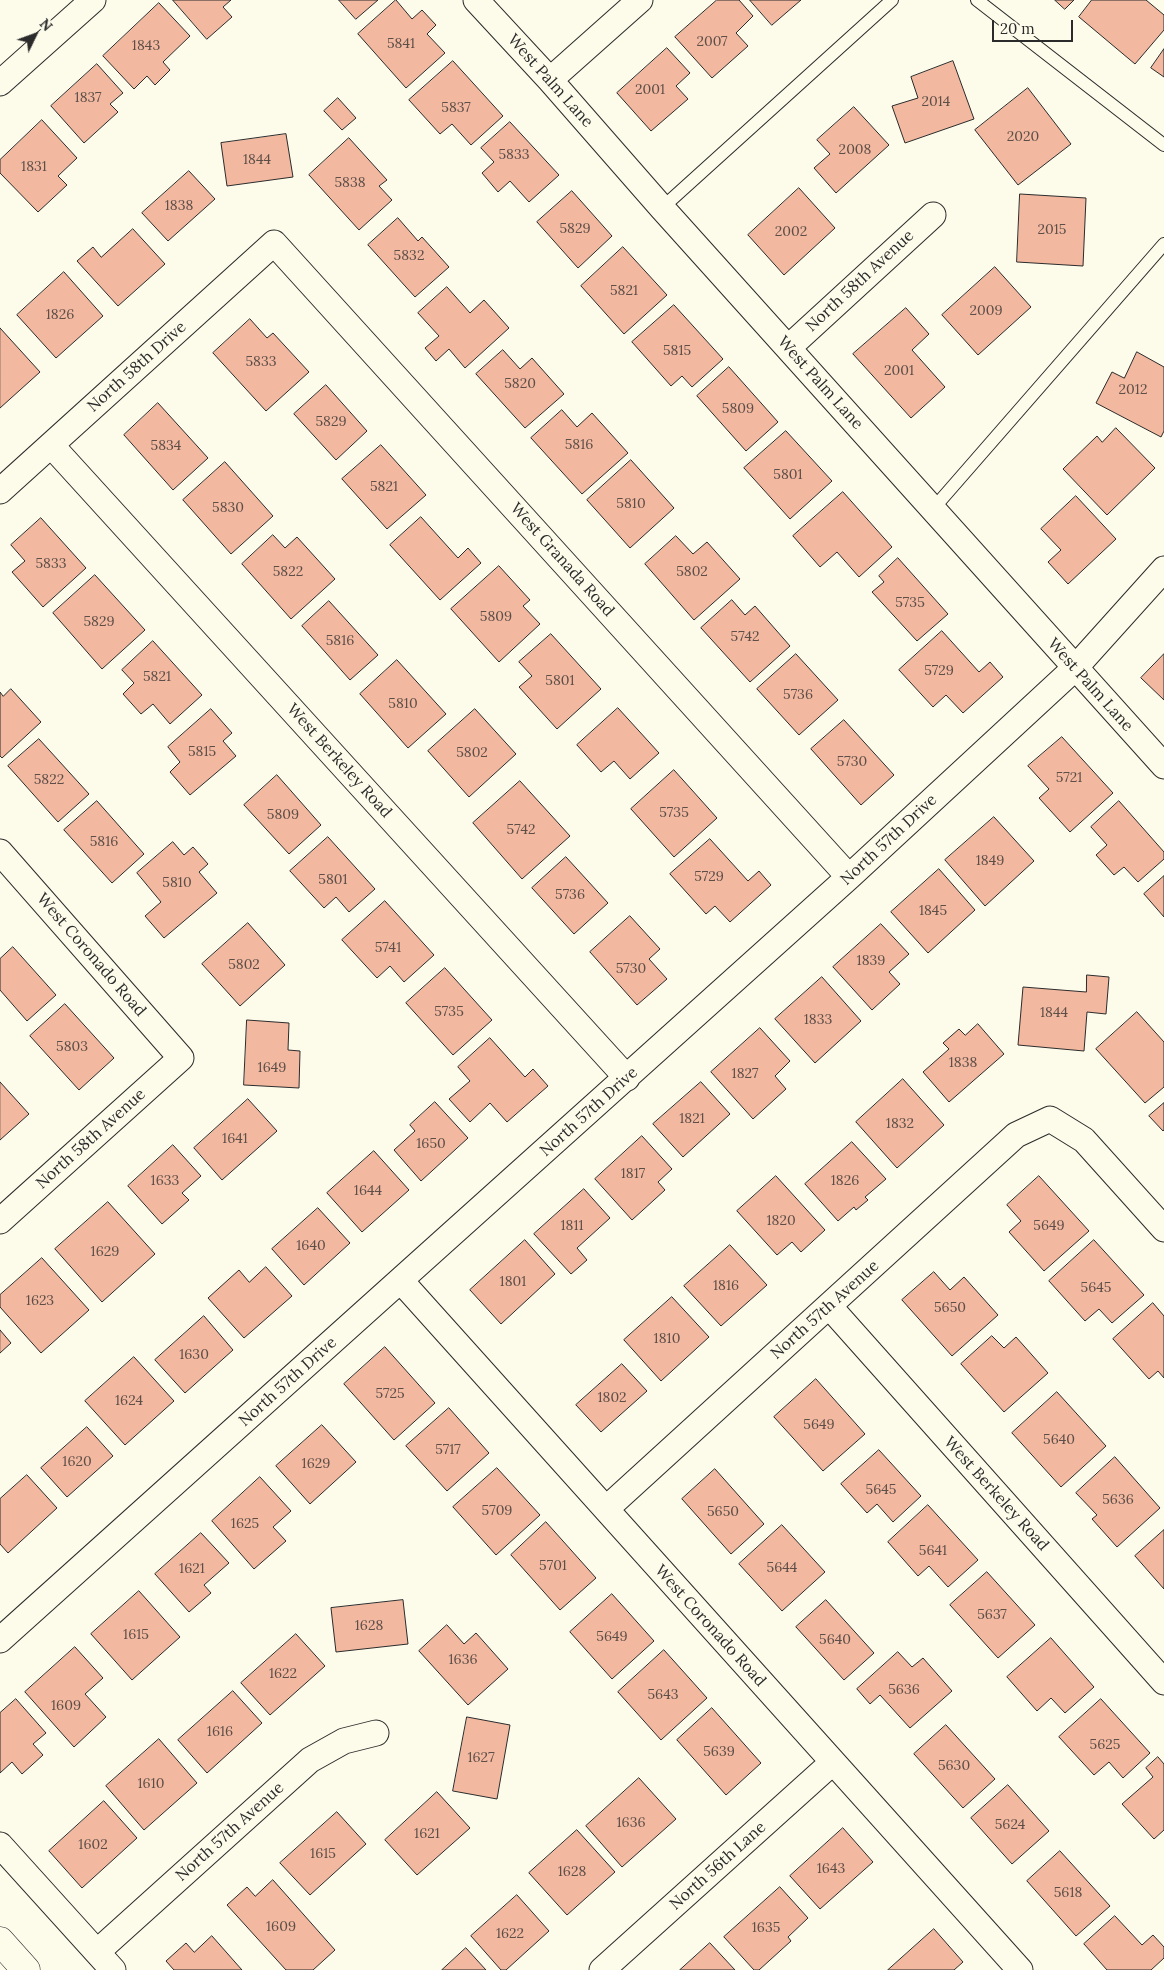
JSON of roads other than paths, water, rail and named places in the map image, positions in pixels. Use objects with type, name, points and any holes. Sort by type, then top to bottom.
[{"type":"main road","points":[[0,1941],[26,1970]]},
{"type":"street","points":[[0,83],[93,0]]},
{"type":"street","name":"West Palm Lane","points":[[476,0],[550,80],[662,208],[1164,766]]},
{"type":"street","points":[[550,80],[640,0]]},
{"type":"street","name":"North 58th Avenue","points":[[788,348],[933,214]]},
{"type":"street","name":"North 58th Drive","points":[[0,491],[274,243]]},
{"type":"street","name":"West Granada Road","points":[[274,243],[849,877]]},
{"type":"street","name":"West Berkeley Road","points":[[51,445],[627,1078]]},
{"type":"street","name":"North 57th Drive","points":[[0,1640],[849,877],[1075,668],[1164,569]]},
{"type":"street","name":"West Coronado Road","points":[[0,852],[181,1058]]},
{"type":"street","name":"North 58th Avenue","points":[[0,1221],[181,1058]]},
{"type":"street","name":"North 57th Avenue","points":[[606,1509],[1016,1135],[1050,1119],[1084,1140],[1164,1229]]},
{"type":"street","name":"West Coronado Road","points":[[401,1281],[1020,1970]]},
{"type":"street","name":"West Berkeley Road","points":[[829,1306],[1164,1682]]},
{"type":"street","name":"North 57th Avenue","points":[[105,1961],[310,1760],[344,1741],[376,1733]]},
{"type":"street","name":"North 56th Lane","points":[[602,1970],[833,1762]]},
{"type":"street","points":[[0,1845],[105,1961]]},
{"type":"lane","points":[[662,208],[892,0]]},
{"type":"lane","points":[[977,0],[1164,144]]},
{"type":"lane","points":[[933,509],[1164,244]]}]
